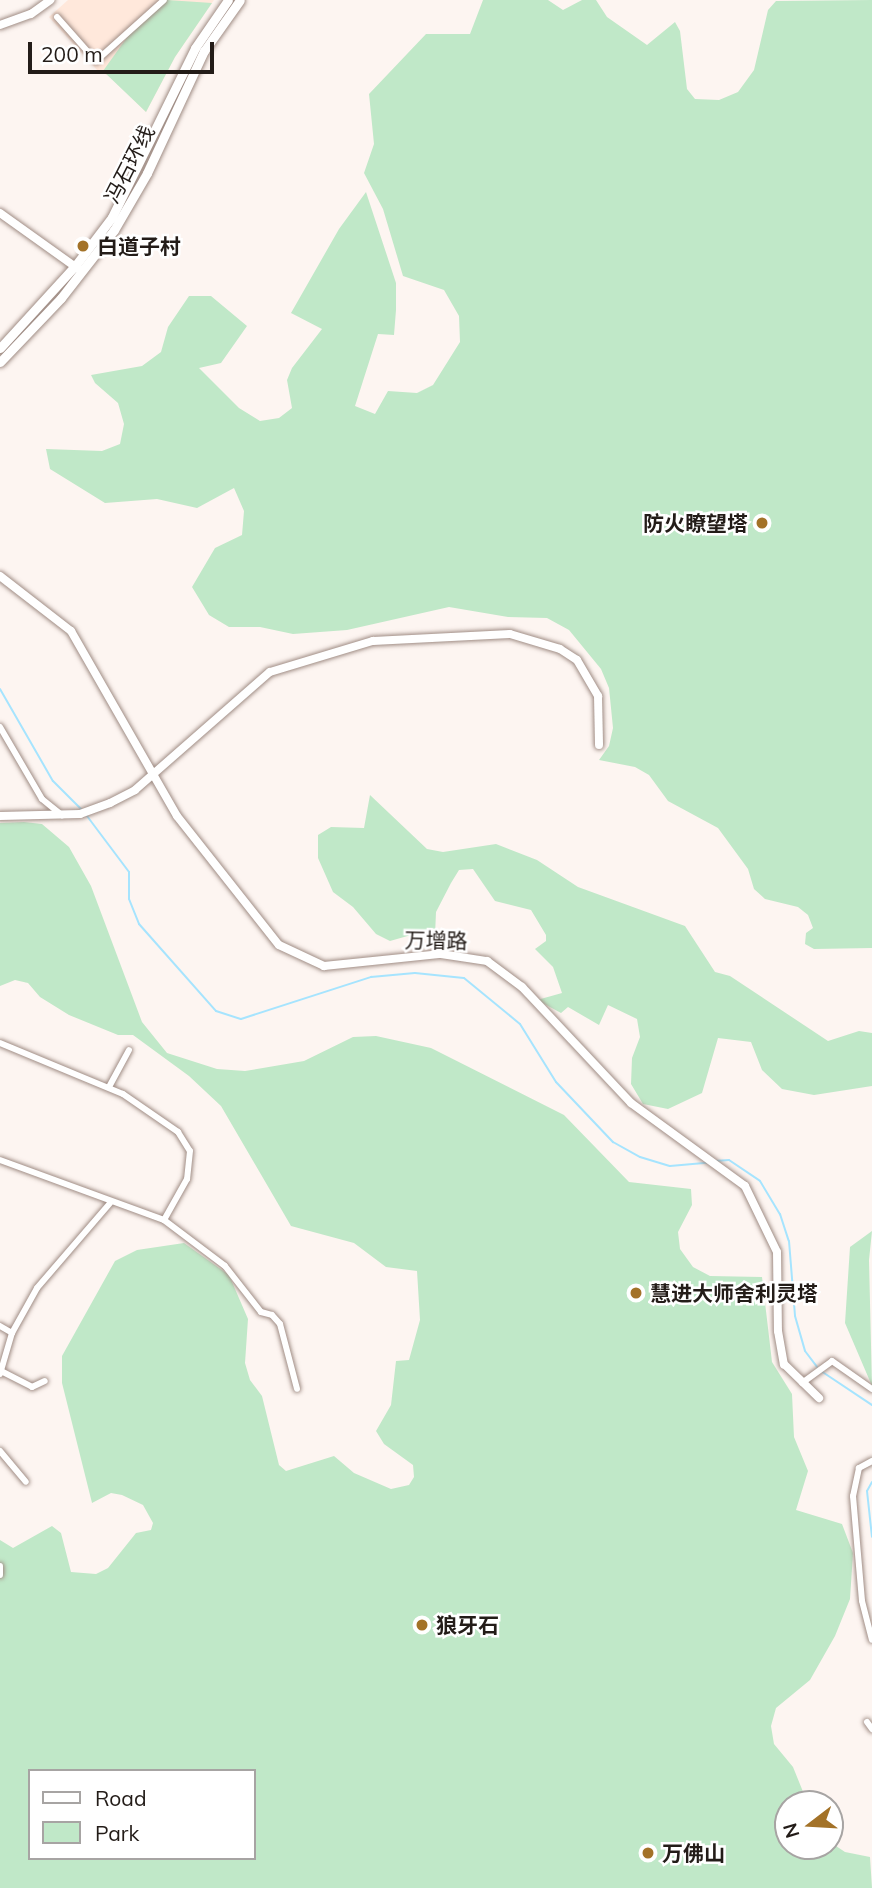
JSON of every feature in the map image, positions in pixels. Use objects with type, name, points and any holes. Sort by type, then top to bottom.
[{"type":"main road","name":"冯石环线","points":[[0,348],[79,269],[132,184],[195,48],[228,0]]},
{"type":"main road","name":"冯石环线","points":[[0,362],[127,210],[204,51],[240,0]]},
{"type":"street","points":[[0,25],[31,14],[50,0]]},
{"type":"street","points":[[57,17],[96,61],[164,0]]},
{"type":"street","points":[[0,213],[79,269]]},
{"type":"street","name":"万增路","points":[[0,576],[71,631],[152,774],[229,886],[279,945],[324,966],[441,954],[487,961],[514,980],[631,1102],[745,1186],[771,1232],[776,1252],[780,1343],[784,1364],[819,1398]]},
{"type":"street","points":[[0,816],[67,815],[97,808],[135,790],[270,672],[373,641],[428,635],[510,634],[560,649],[577,660],[598,696],[599,745]]},
{"type":"street","points":[[0,727],[43,799],[67,815]]},
{"type":"street","points":[[0,1043],[109,1087],[153,1112],[186,1142],[187,1179],[164,1220]]},
{"type":"street","points":[[109,1087],[129,1050]]},
{"type":"street","points":[[0,1160],[110,1203],[164,1220],[225,1266],[261,1312],[272,1315],[280,1324],[297,1389]]},
{"type":"street","points":[[45,1381],[32,1387],[0,1373],[12,1333],[56,1261],[110,1203]]},
{"type":"street","points":[[0,1326],[12,1333]]},
{"type":"street","points":[[802,1383],[822,1366],[833,1361],[872,1389]]},
{"type":"street","points":[[0,1451],[26,1482]]},
{"type":"street","points":[[872,1461],[859,1468],[853,1496],[862,1601],[872,1640]]},
{"type":"street","points":[[0,1566],[0,1575]]},
{"type":"street","points":[[867,1721],[872,1729]]},
{"type":"shaded area","points":[[68,0],[214,0],[175,57],[146,112],[109,76],[97,70],[49,17]]},
{"type":"green space","points":[[167,0],[212,3],[175,57],[146,112],[103,71],[128,36]]},
{"type":"green space","points":[[483,0],[548,0],[563,10],[582,0],[596,0],[607,17],[647,45],[675,22],[680,31],[687,89],[695,99],[719,100],[738,92],[754,70],[768,10],[776,1],[872,0],[872,948],[814,949],[805,944],[806,933],[813,928],[808,915],[798,907],[765,899],[754,889],[748,869],[718,828],[668,801],[649,775],[635,767],[599,760],[609,746],[613,728],[609,688],[601,669],[569,630],[547,618],[508,617],[449,607],[347,630],[293,634],[260,627],[229,627],[209,615],[192,587],[215,548],[242,535],[244,511],[234,488],[197,508],[157,499],[105,503],[50,469],[46,449],[102,451],[120,444],[124,424],[118,403],[95,383],[91,375],[142,366],[161,352],[168,327],[189,296],[211,296],[247,326],[221,363],[199,368],[239,408],[260,421],[279,418],[292,408],[287,380],[292,368],[322,329],[291,313],[339,229],[366,192],[396,283],[396,310],[394,335],[378,334],[355,406],[375,414],[388,391],[417,393],[433,385],[460,342],[459,316],[444,290],[403,276],[383,209],[364,173],[374,144],[369,94],[426,34],[470,34]]},
{"type":"green space","points":[[370,795],[427,849],[443,852],[496,844],[537,860],[578,887],[685,926],[715,972],[730,976],[828,1041],[859,1031],[872,1033],[872,1086],[814,1095],[782,1089],[762,1070],[751,1042],[718,1038],[702,1093],[668,1109],[643,1104],[631,1084],[632,1058],[640,1037],[637,1019],[608,1005],[599,1025],[568,1007],[561,1013],[537,1000],[562,993],[553,967],[535,949],[546,941],[546,935],[531,910],[495,901],[473,869],[459,870],[451,883],[436,912],[435,936],[411,935],[390,941],[376,934],[353,907],[333,892],[318,858],[318,835],[331,827],[364,828]]},
{"type":"green space","points":[[0,823],[42,824],[69,847],[91,886],[142,1022],[167,1053],[217,1069],[245,1071],[304,1061],[353,1037],[376,1036],[431,1048],[564,1115],[629,1182],[691,1189],[692,1205],[678,1232],[680,1249],[693,1267],[710,1276],[762,1277],[772,1362],[792,1394],[794,1437],[808,1471],[796,1510],[842,1524],[853,1553],[850,1599],[835,1636],[810,1680],[776,1708],[771,1726],[774,1744],[793,1767],[802,1790],[774,1790],[774,1860],[844,1860],[844,1851],[870,1857],[872,1888],[0,1888],[0,1540],[13,1548],[52,1526],[61,1533],[71,1572],[96,1574],[108,1568],[136,1533],[151,1530],[153,1523],[143,1505],[122,1495],[111,1493],[92,1503],[62,1383],[62,1356],[115,1261],[137,1250],[184,1243],[229,1275],[248,1319],[245,1363],[250,1380],[262,1396],[279,1465],[286,1471],[334,1456],[354,1473],[391,1489],[409,1485],[414,1477],[413,1465],[384,1444],[376,1431],[391,1405],[396,1361],[409,1360],[420,1320],[417,1271],[386,1267],[354,1243],[291,1226],[221,1106],[189,1076],[133,1035],[118,1035],[69,1015],[40,997],[28,983],[15,980],[0,986]]},
{"type":"green space","points":[[872,1231],[869,1260],[872,1386],[845,1323],[850,1247]]},
{"type":"waterway","points":[[0,689],[53,781],[81,809]]},
{"type":"waterway","points":[[87,816],[129,872],[129,899],[139,924],[216,1011],[241,1019],[371,977],[415,973],[464,978],[520,1024],[556,1082],[613,1142],[640,1157],[670,1166],[707,1163]]},
{"type":"waterway","points":[[715,1161],[729,1160],[760,1181],[780,1214],[789,1241],[795,1316],[805,1351],[817,1367]]},
{"type":"waterway","points":[[821,1371],[872,1405]]},
{"type":"waterway","points":[[872,1482],[867,1491],[872,1537]]},
{"type":"place","name":"白道子村","points":[[83,246]]},
{"type":"place","name":"防火瞭望塔","points":[[762,523]]},
{"type":"place","name":"慧进大师舍利灵塔","points":[[636,1293]]},
{"type":"place","name":"狼牙石","points":[[422,1625]]},
{"type":"place","name":"万佛山","points":[[648,1853]]}]
